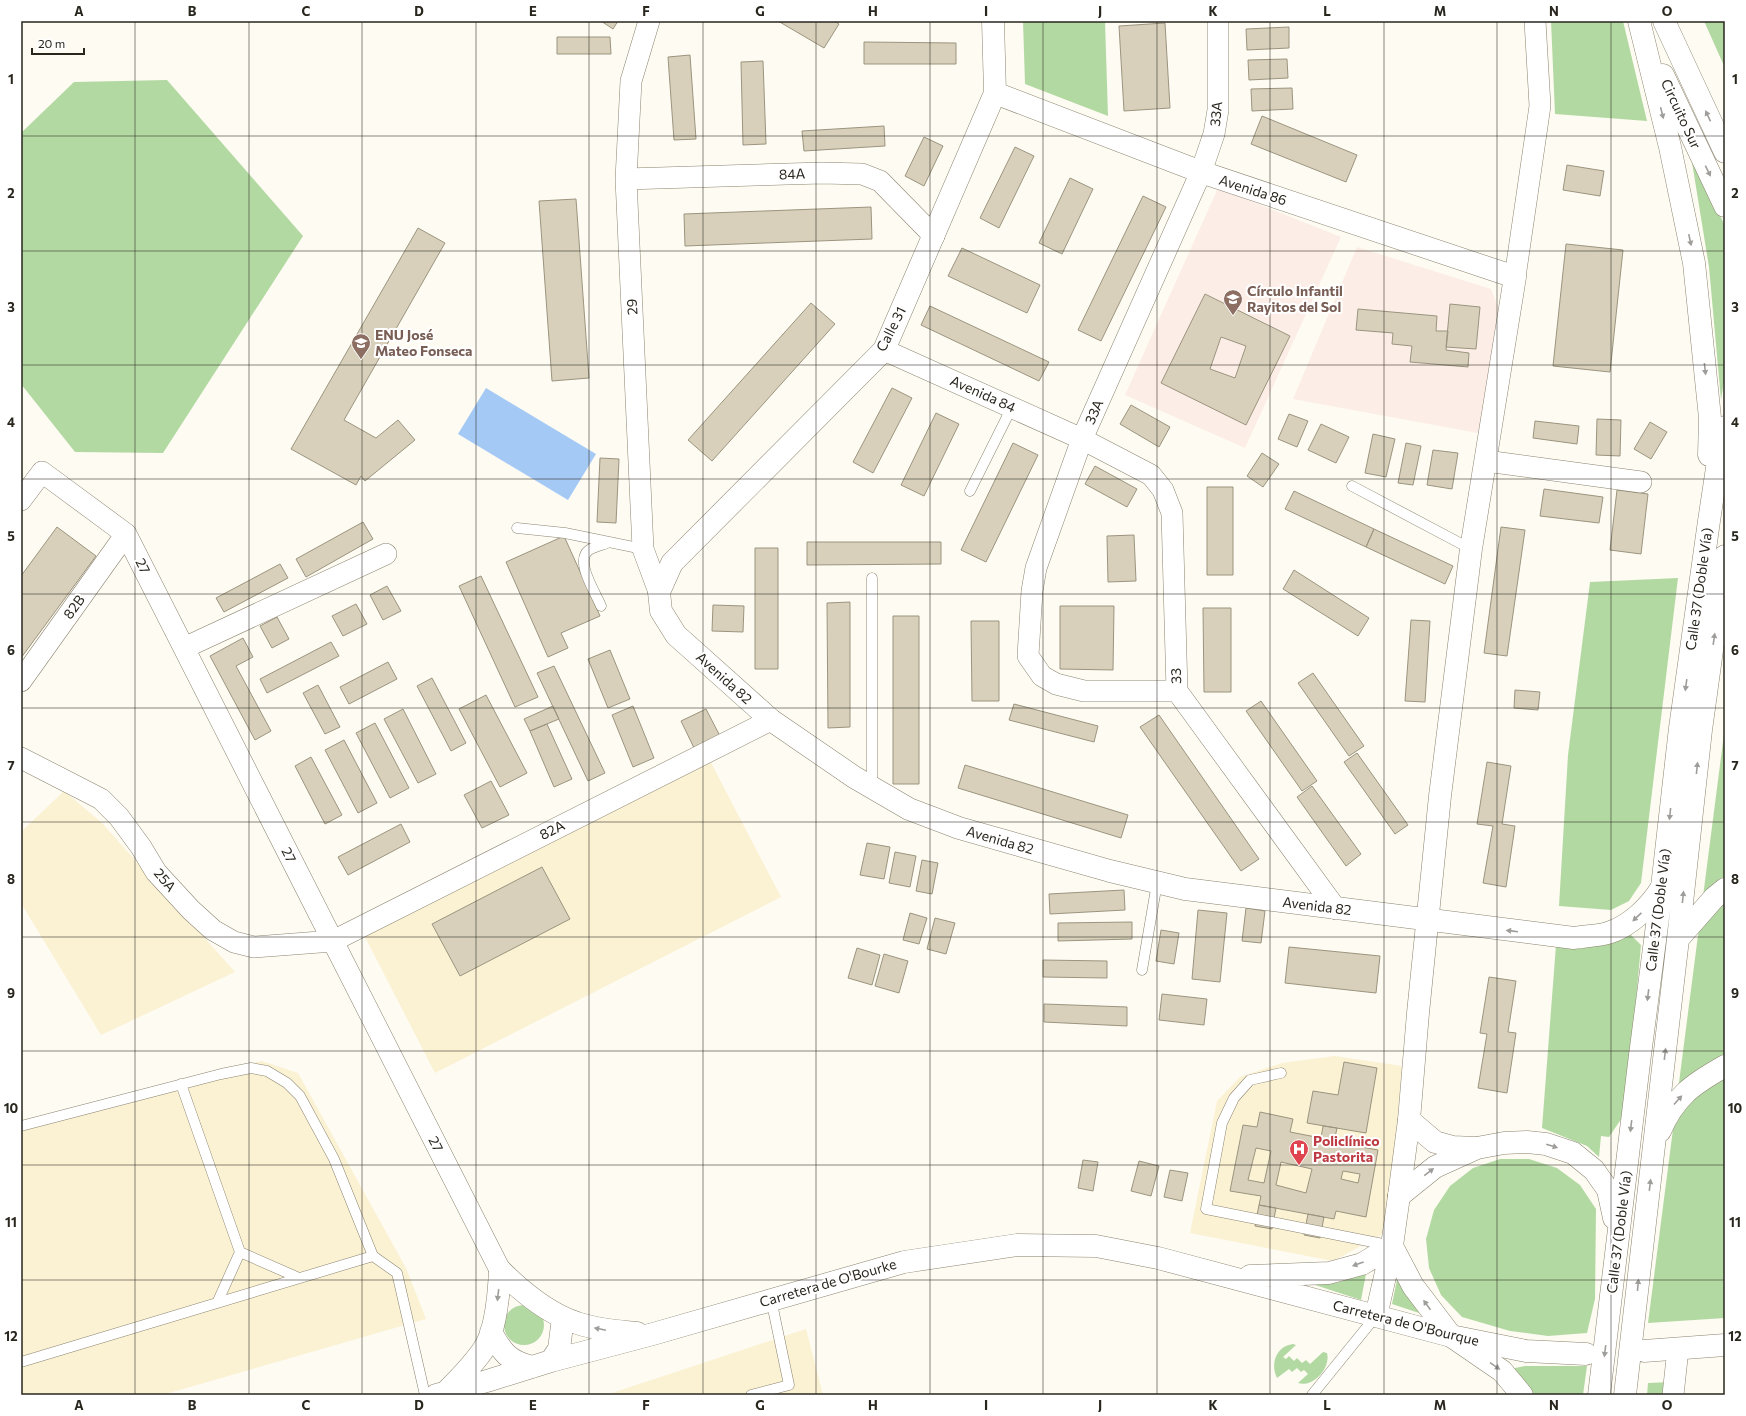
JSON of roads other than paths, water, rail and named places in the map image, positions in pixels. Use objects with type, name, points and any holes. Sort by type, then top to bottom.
[{"type":"main road","name":"Calle 31","points":[[659,592],[672,563],[884,350],[995,93],[992,21]]},
{"type":"main road","points":[[1639,21],[1670,147],[1694,263],[1710,418],[1709,521]]},
{"type":"main road","name":"Circuito Sur","points":[[1639,21],[1686,125],[1725,206]]},
{"type":"main road","name":"Circuito Sur","points":[[1664,21],[1725,152]]},
{"type":"main road","name":"Avenida 86","points":[[995,93],[1201,172],[1515,277]]},
{"type":"main road","points":[[1376,1316],[1392,1246],[1409,1120],[1440,796],[1471,549],[1515,277]]},
{"type":"main road","name":"Calle 37 (Doble Vía)","points":[[1599,1395],[1662,887],[1680,728],[1709,521],[1725,427]]},
{"type":"main road","name":"Calle 37 (Doble Vía)","points":[[1625,1395],[1701,730],[1725,556]]},
{"type":"main road","name":"Avenida 82","points":[[659,592],[661,611],[676,635],[771,720],[872,788],[909,809],[959,828],[1157,883],[1185,889],[1574,938],[1608,932],[1634,920],[1657,895],[1662,887]]},
{"type":"main road","points":[[1678,939],[1714,898],[1725,889]]},
{"type":"main road","points":[[1654,1146],[1665,1120],[1676,1100],[1699,1080],[1725,1066]]},
{"type":"main road","points":[[1409,1120],[1435,1142],[1453,1147],[1477,1148],[1504,1143],[1527,1142],[1546,1144],[1573,1153],[1594,1170],[1608,1190],[1618,1234]]},
{"type":"main road","points":[[1399,1196],[1435,1167],[1477,1148]]},
{"type":"main road","name":"Carretera de O'Bourke","points":[[436,1394],[488,1385],[541,1364],[904,1262],[1017,1245],[1096,1246],[1158,1258],[1228,1277]]},
{"type":"main road","points":[[1228,1277],[1330,1273],[1362,1264],[1392,1246]]},
{"type":"main road","points":[[1392,1246],[1413,1286],[1451,1336],[1502,1371],[1522,1395]]},
{"type":"main road","points":[[500,1270],[519,1289],[563,1318],[577,1324],[604,1330],[652,1334]]},
{"type":"main road","points":[[436,1394],[465,1373],[484,1349],[490,1332],[498,1296],[500,1270]]},
{"type":"main road","name":"Carretera de O'Bourque","points":[[1228,1277],[1451,1336],[1526,1351],[1586,1354]]},
{"type":"main road","points":[[490,1332],[506,1356],[518,1363],[541,1364],[559,1349],[563,1318]]},
{"type":"main road","points":[[1644,1351],[1725,1345]]},
{"type":"street","name":"29","points":[[649,21],[631,81],[626,178],[643,549],[659,592]]},
{"type":"street","name":"33A","points":[[1177,691],[1084,691],[1056,684],[1042,676],[1028,656],[1032,591],[1036,568],[1082,439],[1201,172],[1214,134],[1218,110],[1218,21]]},
{"type":"street","points":[[1515,277],[1540,106],[1535,21]]},
{"type":"street","name":"84A","points":[[626,178],[822,173],[862,174],[880,181],[934,236]]},
{"type":"street","name":"Avenida 84","points":[[884,350],[1082,439]]},
{"type":"street","name":"33","points":[[1082,439],[1151,476],[1163,490],[1172,513],[1177,691],[1336,909]]},
{"type":"street","points":[[1486,461],[1641,482]]},
{"type":"street","name":"27","points":[[23,492],[42,472],[126,534],[500,1270]]},
{"type":"street","name":"82B","points":[[21,681],[126,534]]},
{"type":"street","points":[[184,648],[386,554]]},
{"type":"street","name":"82A","points":[[333,941],[771,720]]},
{"type":"street","name":"25A","points":[[21,758],[101,799],[118,817],[141,847],[156,872],[191,910],[213,930],[234,942],[254,947],[333,941]]},
{"type":"street","points":[[1673,1395],[1678,1349]]},
{"type":"lane","points":[[970,491],[1012,407]]},
{"type":"lane","points":[[1352,486],[1471,549]]},
{"type":"lane","points":[[517,528],[565,534],[643,549]]},
{"type":"lane","points":[[601,606],[583,567],[584,557],[589,551],[607,543]]},
{"type":"lane","points":[[872,578],[872,788]]},
{"type":"lane","points":[[1142,970],[1157,883]]},
{"type":"lane","points":[[21,1126],[181,1084],[251,1068],[267,1071],[287,1083],[300,1096],[334,1159],[373,1256],[397,1274],[436,1394]]},
{"type":"lane","points":[[1281,1073],[1250,1080],[1234,1098],[1222,1123],[1206,1209],[1392,1246]]},
{"type":"lane","points":[[181,1084],[240,1252],[218,1301]]},
{"type":"lane","points":[[240,1252],[299,1278]]},
{"type":"lane","points":[[21,1362],[218,1301],[373,1256]]},
{"type":"lane","points":[[751,1395],[789,1385],[771,1299]]},
{"type":"lane","points":[[1312,1395],[1376,1316]]},
{"type":"water","points":[[486,388],[596,454],[568,500],[458,434]]},
{"type":"place","name":"Círculo Infantil Rayitos del Sol","points":[[1233,316]]},
{"type":"place","name":"ENU José Mateo Fonseca","points":[[361,360]]},
{"type":"place","name":"Policlínico Pastorita","points":[[1299,1166]]}]
